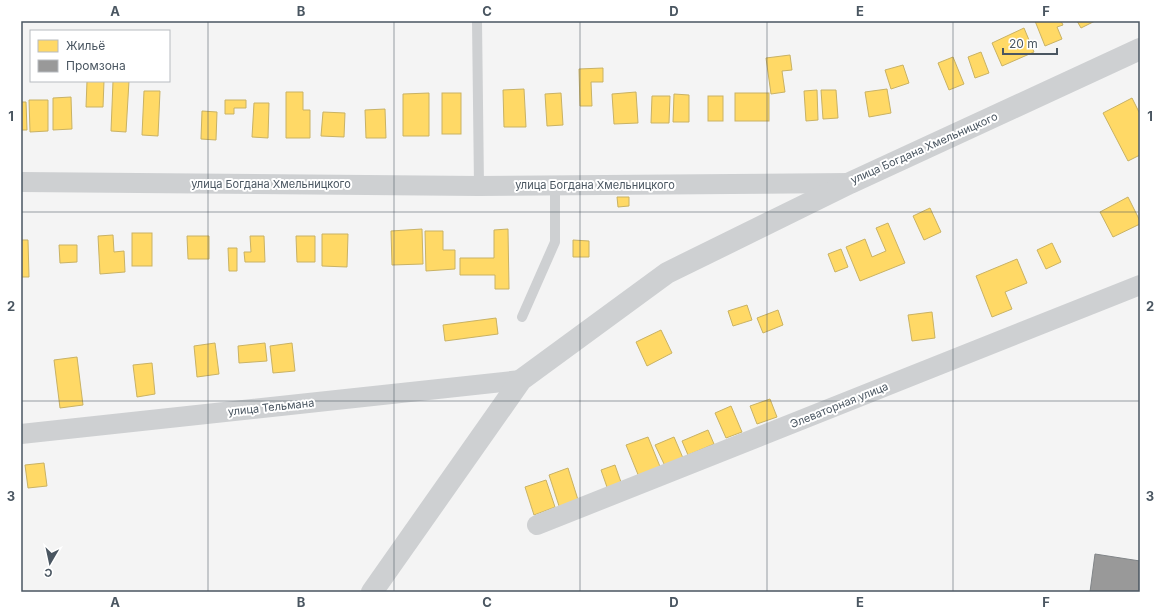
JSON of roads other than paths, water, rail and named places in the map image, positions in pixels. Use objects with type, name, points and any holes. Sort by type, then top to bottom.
[{"type":"street","name":"улица Богдана Хмельницкого","points":[[21,182],[479,186],[850,182],[1140,49]]},
{"type":"street","points":[[372,592],[521,380],[667,274],[850,182]]},
{"type":"street","name":"Элеваторная улица","points":[[537,525],[1140,285]]},
{"type":"street","name":"улица Тельмана","points":[[21,434],[521,380]]},
{"type":"lane","points":[[478,21],[479,186]]},
{"type":"lane","points":[[522,316],[555,242],[555,185]]}]
